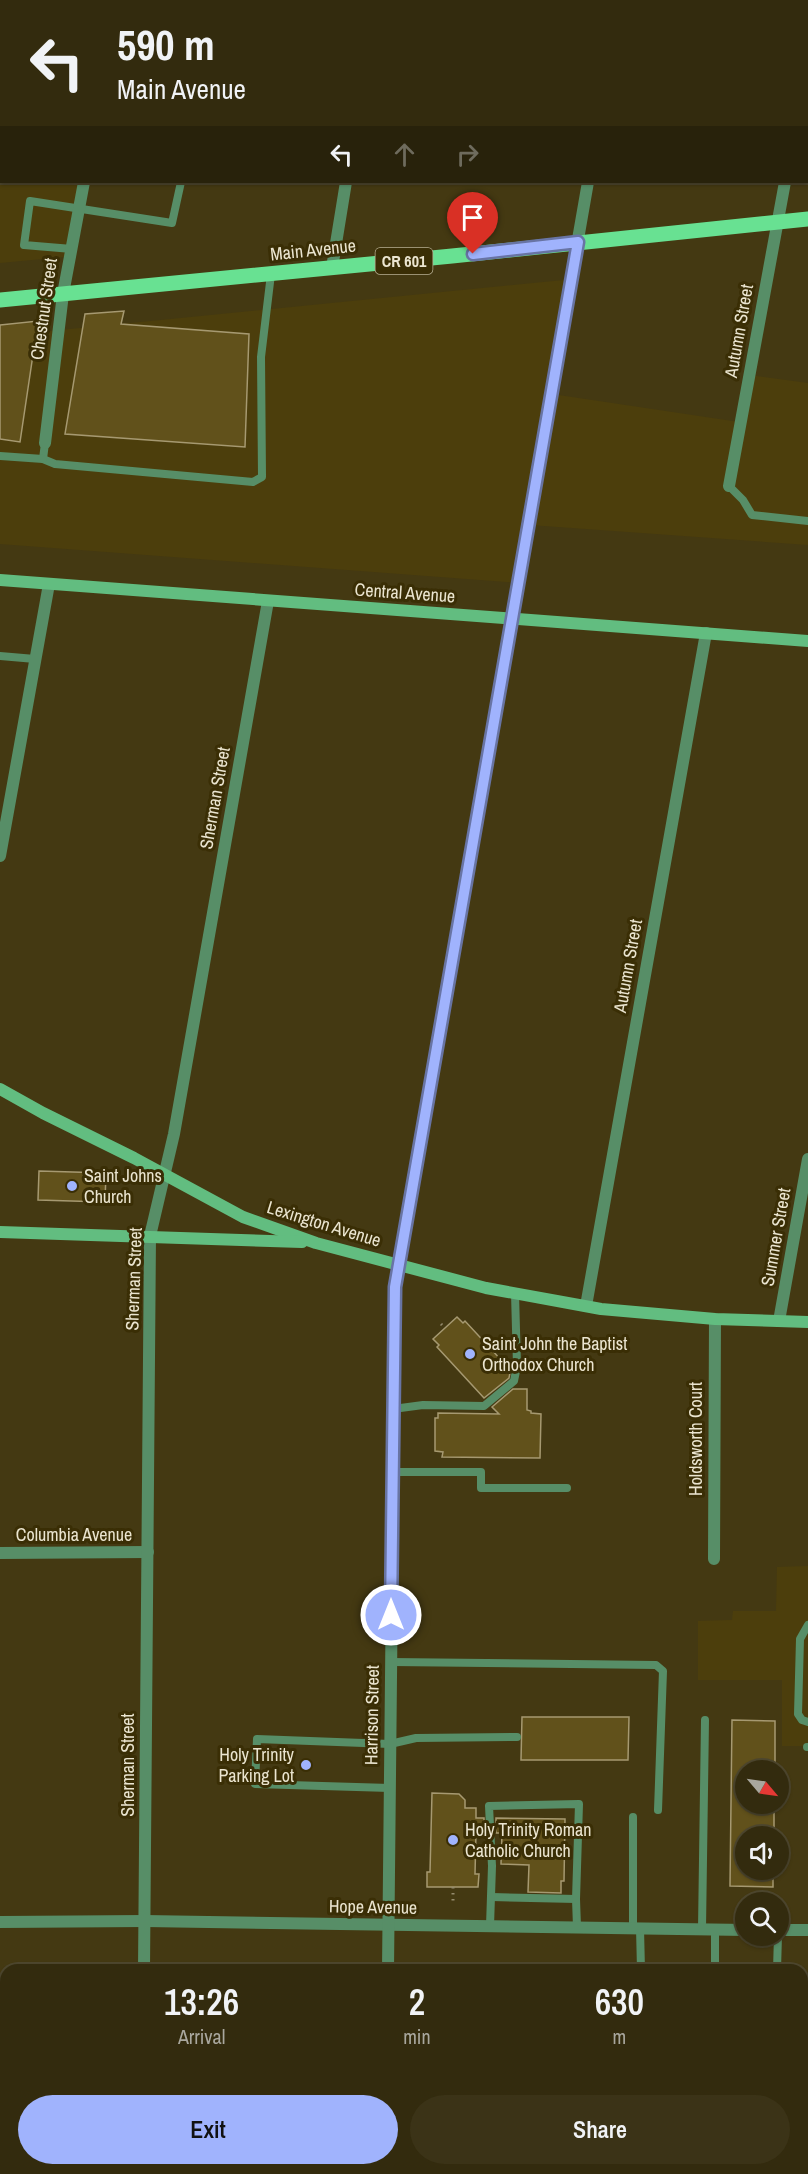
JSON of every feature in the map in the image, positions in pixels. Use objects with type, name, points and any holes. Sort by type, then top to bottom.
[{"type":"main road","name":"Main Avenue","points":[[0,300],[808,219]]},
{"type":"main road","name":"Central Avenue","points":[[0,580],[808,641]]},
{"type":"main road","name":"Lexington Avenue","points":[[0,1089],[243,1217],[316,1243],[486,1288],[586,1306],[715,1319],[808,1322]]},
{"type":"main road","points":[[0,1232],[316,1243]]},
{"type":"street","name":"Chestnut Street","points":[[45,442],[63,294],[84,183]]},
{"type":"street","points":[[332,268],[346,183]]},
{"type":"street","name":"Harrison Street","points":[[388,1964],[395,1287],[588,183]]},
{"type":"street","name":"Autumn Street","points":[[729,486],[785,183]]},
{"type":"street","points":[[0,856],[49,584]]},
{"type":"street","name":"Sherman Street","points":[[144,1964],[150,1236],[174,1134],[268,601]]},
{"type":"street","name":"Autumn Street","points":[[586,1306],[706,633]]},
{"type":"street","name":"Summer Street","points":[[780,1322],[808,1159]]},
{"type":"street","name":"Holdsworth Court","points":[[714,1559],[715,1319]]},
{"type":"street","name":"Columbia Avenue","points":[[0,1553],[148,1552]]},
{"type":"street","name":"Hope Avenue","points":[[0,1922],[145,1921],[735,1930]]},
{"type":"street","points":[[789,1930],[808,1930]]},
{"type":"lane","points":[[72,249],[24,244],[30,201],[172,223],[181,183]]},
{"type":"lane","points":[[0,456],[43,459],[55,464],[254,482],[262,477],[261,357],[271,274]]},
{"type":"lane","points":[[43,459],[45,442]]},
{"type":"lane","points":[[729,486],[743,500],[752,515],[808,521]]},
{"type":"lane","points":[[0,656],[35,659]]},
{"type":"lane","points":[[393,1409],[423,1405],[484,1406],[514,1381],[517,1366],[515,1293]]},
{"type":"lane","points":[[392,1472],[481,1472],[481,1488],[567,1488]]},
{"type":"lane","points":[[808,1625],[800,1639],[798,1714],[808,1722]]},
{"type":"lane","points":[[391,1662],[656,1665],[663,1671],[658,1810]]},
{"type":"lane","points":[[705,1720],[709,1929],[714,1964]]},
{"type":"lane","points":[[390,1788],[255,1784],[257,1739],[390,1744],[416,1738],[517,1737]]},
{"type":"lane","points":[[490,1926],[492,1897],[489,1806],[579,1804],[577,1927]]},
{"type":"lane","points":[[633,1817],[640,1964]]},
{"type":"lane","points":[[492,1897],[576,1899]]},
{"type":"lane","points":[[777,1964],[778,1946]]},
{"type":"path","points":[[441,1324],[445,1328]]},
{"type":"path","points":[[453,1887],[453,1904]]},
{"type":"shaded area","points":[[0,183],[87,183],[75,256],[0,263]]},
{"type":"shaded area","points":[[574,279],[552,394],[739,422],[750,375],[808,383],[808,545],[530,525],[521,583],[0,544],[0,336]]},
{"type":"shaded area","points":[[808,1566],[808,1746],[782,1746],[782,1680],[698,1680],[698,1621],[732,1620],[733,1611],[776,1611],[777,1567]]},
{"type":"building","points":[[124,311],[121,324],[249,334],[245,447],[65,434],[85,314]]},
{"type":"building","points":[[38,321],[20,442],[0,439],[0,325]]},
{"type":"building","name":"Saint Johns Church","points":[[39,1171],[106,1173],[105,1202],[38,1200]]},
{"type":"building","name":"Saint John the Baptist Orthodox Church","points":[[457,1317],[463,1323],[465,1321],[503,1362],[501,1363],[510,1373],[509,1378],[484,1398],[437,1347],[439,1345],[433,1339]]},
{"type":"building","points":[[513,1389],[527,1389],[527,1410],[541,1414],[540,1458],[442,1457],[443,1452],[435,1451],[435,1418],[438,1418],[438,1413],[499,1414],[492,1407]]},
{"type":"building","points":[[522,1717],[629,1717],[628,1760],[521,1760]]},
{"type":"building","points":[[732,1720],[775,1721],[775,1760],[735,1760],[735,1814],[774,1814],[774,1826],[735,1826],[735,1880],[773,1880],[773,1887],[730,1886]]},
{"type":"building","name":"Holy Trinity Roman Catholic Church","points":[[432,1793],[459,1794],[465,1800],[465,1808],[476,1808],[476,1818],[484,1818],[484,1833],[476,1833],[475,1874],[479,1874],[478,1887],[427,1887],[427,1872],[430,1872]]},
{"type":"building","points":[[496,1818],[565,1819],[564,1881],[561,1881],[561,1893],[528,1892],[529,1865],[501,1864],[502,1833],[496,1833]]},
{"type":"place","name":"Saint Johns Church","points":[[72,1186]]},
{"type":"place","name":"Saint John the Baptist Orthodox Church","points":[[470,1354]]},
{"type":"place","name":"Holy Trinity Parking Lot","points":[[306,1765]]},
{"type":"place","name":"Holy Trinity Roman Catholic Church","points":[[453,1840]]},
{"type":"route","points":[[391,1615],[395,1287],[578,242],[473,254]]}]
